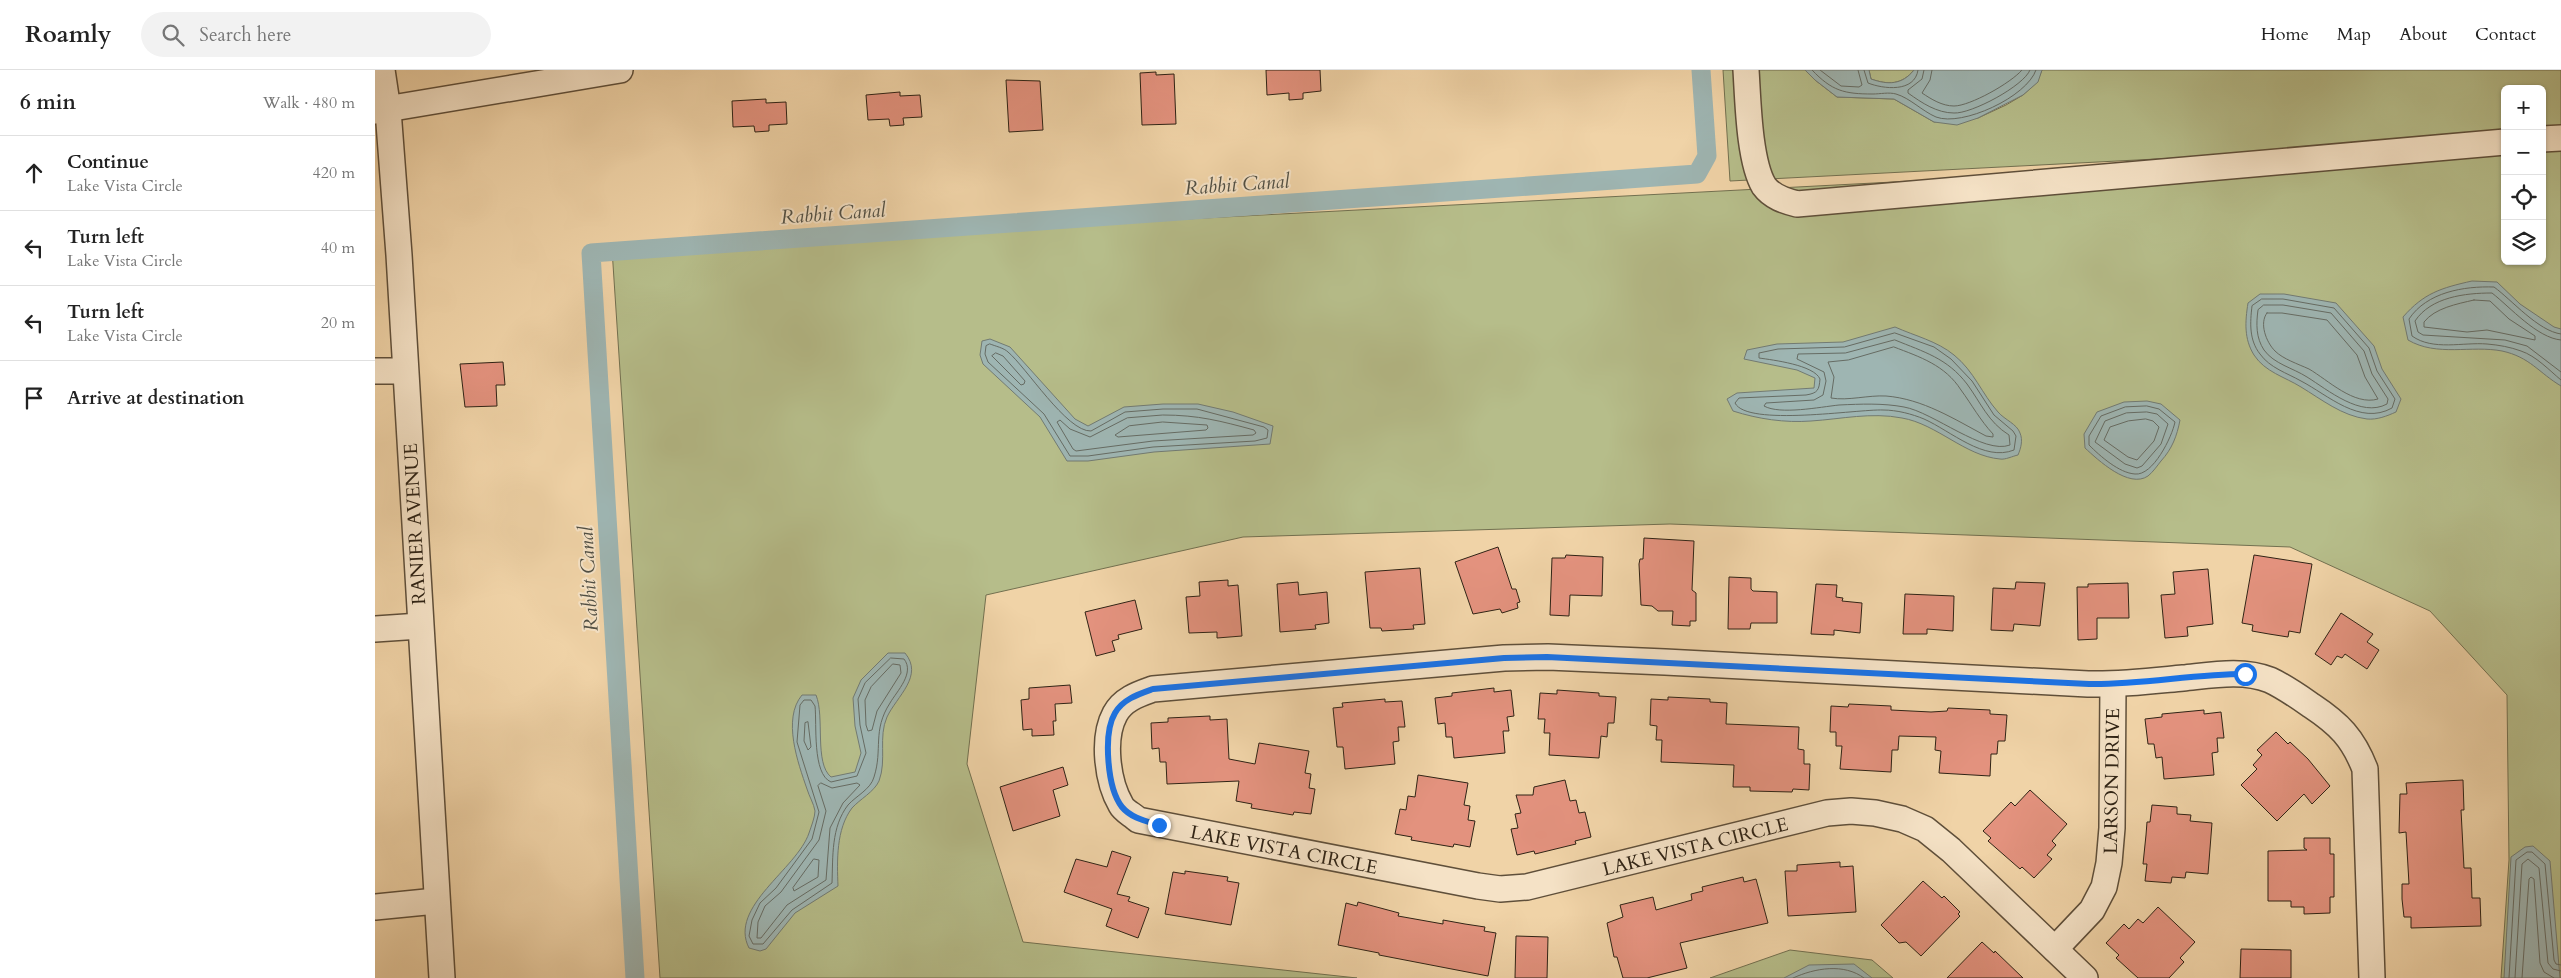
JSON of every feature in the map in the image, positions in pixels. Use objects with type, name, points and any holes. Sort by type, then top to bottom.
[{"type":"street","name":"RANIER AVENUE","points":[[382,70],[381,110],[399,255],[434,838],[435,901],[442,978]]},
{"type":"street","points":[[381,110],[620,70]]},
{"type":"street","points":[[1746,70],[1749,119],[1757,170],[1765,187],[1780,200],[1797,204],[2501,142]]},
{"type":"street","points":[[2546,139],[2561,138]]},
{"type":"street","points":[[375,371],[405,371]]},
{"type":"street","points":[[375,629],[420,626]]},
{"type":"street","name":"LAKE VISTA CIRCLE","points":[[2085,978],[1951,850],[1925,829],[1902,819],[1851,811],[1827,813],[1527,887],[1500,889],[1139,820],[1122,806],[1112,786],[1108,736],[1115,713],[1131,697],[1153,689],[1504,658],[1547,657],[1665,662],[2113,685],[2223,674],[2245,674],[2269,680],[2292,692],[2329,717],[2345,732],[2357,748],[2365,769],[2372,978]]},
{"type":"street","name":"LARSON DRIVE","points":[[2055,949],[2092,910],[2104,887],[2109,863],[2112,828],[2113,685]]},
{"type":"street","points":[[375,907],[435,901]]},
{"type":"green space","points":[[1723,70],[1805,70],[1837,97],[1894,99],[1934,122],[1978,118],[2006,105],[2023,95],[2037,82],[2042,70],[2561,70],[2561,138],[2546,139],[2546,85],[2501,85],[2501,141],[1730,181]]},
{"type":"green space","points":[[1869,70],[1914,70],[1905,79],[1889,83],[1871,79]]},
{"type":"green space","points":[[2561,147],[2561,978],[2501,978],[2509,860],[2507,695],[2430,611],[2290,547],[1670,524],[1243,537],[986,595],[967,764],[1023,942],[1357,978],[660,978],[612,249],[2501,150],[2501,265],[2546,265],[2546,148]]},
{"type":"green space","points":[[1790,950],[1872,960],[1893,978],[1710,978]]},
{"type":"water","points":[[1805,70],[1869,70],[1871,79],[1889,83],[1905,79],[1914,70],[2042,70],[2038,82],[2023,95],[1978,118],[1957,125],[1934,122],[1894,99],[1837,97]]},
{"type":"water","points":[[2472,281],[2497,282],[2520,304],[2554,327],[2561,329],[2561,386],[2527,361],[2512,354],[2490,350],[2431,348],[2408,340],[2403,317],[2418,302],[2442,289]]},
{"type":"water","points":[[2260,294],[2284,294],[2336,303],[2374,346],[2382,369],[2401,399],[2396,412],[2371,419],[2349,414],[2264,366],[2254,355],[2248,343],[2246,330],[2248,303]]},
{"type":"water","points":[[1895,327],[1940,346],[1961,361],[1998,412],[2018,430],[2021,436],[2021,447],[2018,455],[2002,459],[1987,457],[1915,421],[1902,418],[1868,416],[1811,421],[1781,421],[1733,411],[1727,399],[1737,393],[1814,388],[1815,378],[1797,370],[1744,359],[1747,350],[1777,344],[1843,342]]},
{"type":"water","points":[[990,339],[1010,347],[1075,419],[1088,426],[1124,407],[1198,404],[1233,412],[1273,426],[1270,444],[1154,452],[1088,461],[1067,461],[1040,417],[983,364],[980,355],[982,341]]},
{"type":"water","points":[[2147,401],[2161,404],[2180,420],[2176,437],[2171,447],[2155,469],[2148,476],[2132,479],[2106,466],[2085,448],[2084,434],[2097,412],[2124,402]]},
{"type":"water","points":[[888,653],[905,653],[910,661],[912,670],[907,686],[891,709],[884,725],[882,765],[879,781],[874,789],[852,808],[843,826],[838,856],[838,886],[795,913],[766,949],[760,951],[749,948],[745,933],[748,918],[756,903],[802,847],[809,833],[815,811],[796,754],[792,728],[796,705],[802,695],[816,695],[820,715],[821,751],[826,770],[831,777],[855,772],[861,753],[855,726],[853,698],[861,680]]},
{"type":"water","points":[[2533,846],[2550,861],[2560,978],[2504,978],[2511,857],[2525,847]]},
{"type":"water","points":[[1854,964],[1872,978],[1784,978],[1809,965]]},
{"type":"building","points":[[1266,70],[1320,70],[1321,91],[1303,93],[1303,99],[1289,100],[1289,93],[1267,95]]},
{"type":"building","points":[[1156,72],[1156,75],[1174,74],[1176,124],[1142,125],[1140,73]]},
{"type":"building","points":[[1006,80],[1040,81],[1043,130],[1009,132]]},
{"type":"building","points":[[900,92],[900,96],[920,95],[922,117],[903,118],[904,125],[890,126],[889,119],[868,120],[866,95]]},
{"type":"building","points":[[766,99],[766,103],[786,102],[787,124],[769,125],[769,131],[755,132],[754,126],[733,127],[732,101]]},
{"type":"building","points":[[503,362],[505,385],[496,385],[497,406],[465,407],[460,364]]},
{"type":"building","points":[[1644,538],[1694,541],[1692,590],[1696,593],[1696,621],[1690,621],[1690,626],[1672,625],[1673,611],[1658,611],[1652,606],[1641,605],[1639,564],[1640,559],[1643,559]]},
{"type":"building","points":[[1498,547],[1512,589],[1516,589],[1520,602],[1517,603],[1518,608],[1502,613],[1500,609],[1473,614],[1455,562]]},
{"type":"building","points":[[1566,555],[1603,557],[1602,596],[1570,595],[1569,616],[1550,615],[1552,558],[1565,558]]},
{"type":"building","points":[[2254,555],[2312,564],[2300,633],[2289,631],[2288,637],[2269,634],[2252,631],[2253,625],[2242,623]]},
{"type":"building","points":[[1420,568],[1425,624],[1413,625],[1414,629],[1382,631],[1381,628],[1370,628],[1365,572]]},
{"type":"building","points":[[2208,569],[2213,624],[2187,627],[2188,636],[2165,638],[2161,595],[2175,594],[2173,572]]},
{"type":"building","points":[[1729,577],[1751,578],[1751,589],[1753,591],[1777,592],[1777,623],[1751,623],[1750,629],[1728,629]]},
{"type":"building","points":[[1228,580],[1228,586],[1238,585],[1242,636],[1217,638],[1217,632],[1189,633],[1186,597],[1200,596],[1199,582]]},
{"type":"building","points":[[1298,582],[1299,595],[1327,592],[1329,623],[1315,625],[1316,629],[1280,632],[1277,584]]},
{"type":"building","points":[[2016,582],[2045,583],[2040,626],[2014,624],[2013,631],[1991,630],[1993,588],[2015,589]]},
{"type":"building","points":[[2128,583],[2129,618],[2097,618],[2097,639],[2078,640],[2077,587],[2088,587],[2088,584]]},
{"type":"building","points":[[1816,584],[1837,585],[1836,597],[1843,598],[1842,601],[1862,603],[1860,633],[1834,630],[1834,635],[1811,634]]},
{"type":"building","points":[[1905,594],[1954,596],[1953,631],[1927,629],[1927,634],[1903,634]]},
{"type":"building","points":[[1135,600],[1142,629],[1118,635],[1119,639],[1112,641],[1115,651],[1096,656],[1085,612]]},
{"type":"building","points":[[2341,613],[2373,634],[2367,642],[2379,650],[2367,669],[2345,654],[2342,658],[2337,656],[2331,665],[2315,654]]},
{"type":"building","points":[[1070,685],[1072,703],[1055,704],[1056,721],[1053,721],[1054,735],[1032,736],[1032,729],[1023,730],[1021,700],[1029,699],[1029,688]]},
{"type":"building","points":[[1494,688],[1494,692],[1511,690],[1514,716],[1507,717],[1509,731],[1503,731],[1505,753],[1454,758],[1452,737],[1446,737],[1445,723],[1438,724],[1435,698],[1452,696],[1452,693]]},
{"type":"building","points":[[1557,690],[1599,693],[1599,696],[1616,697],[1614,723],[1608,723],[1607,737],[1601,736],[1599,758],[1549,755],[1550,733],[1544,733],[1545,719],[1538,719],[1540,693],[1557,694]]},
{"type":"building","points":[[1668,697],[1710,699],[1710,702],[1727,703],[1726,724],[1799,727],[1798,749],[1804,750],[1804,764],[1810,764],[1809,790],[1793,789],[1792,792],[1750,791],[1750,787],[1733,787],[1734,765],[1661,762],[1662,740],[1656,740],[1657,726],[1650,725],[1651,699],[1668,700]]},
{"type":"building","points":[[1385,699],[1385,702],[1402,701],[1405,727],[1398,727],[1399,741],[1393,742],[1395,764],[1345,769],[1343,747],[1337,747],[1333,708],[1343,707],[1342,703]]},
{"type":"building","points":[[1849,704],[1891,706],[1891,710],[1931,712],[1947,711],[1948,708],[1990,710],[1990,714],[2007,715],[2005,741],[1998,741],[1997,754],[1991,754],[1990,776],[1939,773],[1941,751],[1935,750],[1936,737],[1899,736],[1898,750],[1892,750],[1891,772],[1840,769],[1842,746],[1836,746],[1836,732],[1830,732],[1831,706],[1848,707]]},
{"type":"building","points":[[2204,710],[2204,714],[2221,712],[2224,738],[2217,738],[2218,752],[2212,753],[2214,775],[2164,779],[2162,757],[2156,758],[2154,744],[2148,744],[2145,719],[2162,717],[2162,714]]},
{"type":"building","points":[[1210,716],[1210,720],[1227,719],[1229,759],[1255,764],[1259,743],[1309,751],[1305,773],[1311,774],[1309,788],[1315,789],[1311,814],[1294,812],[1293,815],[1251,808],[1252,804],[1236,801],[1239,781],[1167,784],[1166,762],[1160,762],[1159,748],[1152,749],[1151,723],[1168,722],[1168,718]]},
{"type":"building","points":[[2276,732],[2308,759],[2330,786],[2312,804],[2304,794],[2277,821],[2241,785],[2257,769],[2253,765],[2262,755],[2257,750]]},
{"type":"building","points":[[1063,767],[1068,785],[1053,790],[1060,816],[1013,831],[1000,787]]},
{"type":"building","points":[[1418,775],[1468,783],[1464,805],[1470,806],[1468,820],[1475,821],[1470,847],[1454,844],[1453,847],[1411,840],[1412,837],[1395,834],[1400,809],[1406,810],[1408,796],[1415,797]]},
{"type":"building","points":[[1565,780],[1570,801],[1576,800],[1579,813],[1585,812],[1591,837],[1575,841],[1576,844],[1535,854],[1534,851],[1517,855],[1511,829],[1518,828],[1515,814],[1521,813],[1516,795],[1533,795],[1534,787]]},
{"type":"building","points":[[2463,780],[2464,810],[2461,810],[2464,868],[2471,868],[2472,898],[2480,898],[2481,926],[2411,928],[2411,917],[2404,917],[2402,899],[2402,884],[2409,884],[2406,832],[2399,833],[2400,794],[2407,794],[2406,783]]},
{"type":"building","points":[[2030,790],[2067,824],[2052,841],[2056,845],[2047,855],[2052,859],[2034,878],[2022,867],[2020,869],[1988,841],[1991,838],[1983,831],[2011,802],[2015,806]]},
{"type":"building","points":[[2152,805],[2177,807],[2177,814],[2191,815],[2190,821],[2212,823],[2208,874],[2186,872],[2185,878],[2172,877],[2171,883],[2145,881],[2147,864],[2143,864],[2147,822],[2150,822]]},
{"type":"building","points":[[2304,838],[2330,838],[2330,854],[2334,854],[2334,897],[2330,897],[2330,913],[2304,914],[2304,907],[2291,907],[2291,901],[2268,901],[2268,851],[2307,850],[2304,848]]},
{"type":"building","points":[[1112,851],[1131,857],[1117,894],[1130,897],[1128,901],[1149,908],[1138,938],[1106,926],[1112,909],[1064,892],[1076,859],[1107,867]]},
{"type":"building","points":[[1840,862],[1840,867],[1853,866],[1856,912],[1788,916],[1785,871],[1797,871],[1797,865]]},
{"type":"building","points":[[1185,871],[1228,877],[1227,881],[1239,883],[1231,925],[1165,914],[1173,872],[1185,874]]},
{"type":"building","points":[[1743,877],[1744,882],[1756,879],[1768,923],[1680,943],[1687,968],[1647,978],[1623,978],[1617,957],[1614,957],[1607,923],[1623,917],[1620,905],[1653,897],[1656,910],[1692,900],[1691,894],[1703,891],[1702,887]]},
{"type":"building","points":[[1923,881],[1942,898],[1944,896],[1960,912],[1958,914],[1960,916],[1921,956],[1906,942],[1899,943],[1881,925]]},
{"type":"building","points":[[1358,902],[1399,913],[1398,916],[1443,924],[1443,920],[1485,927],[1484,931],[1496,933],[1488,976],[1338,945],[1346,903],[1357,906]]},
{"type":"building","points":[[2158,907],[2195,942],[2180,958],[2184,962],[2169,978],[2138,978],[2116,958],[2119,955],[2106,943],[2124,924],[2129,929],[2138,919],[2143,923]]},
{"type":"building","points":[[1516,936],[1548,937],[1547,978],[1515,978]]},
{"type":"building","points":[[1982,942],[1994,953],[1995,951],[2023,978],[1947,978]]},
{"type":"building","points":[[2241,949],[2291,950],[2291,978],[2240,978]]},
{"type":"waterway","name":"Rabbit Canal","points":[[635,978],[591,253],[1697,174],[1707,156],[1701,70]]},
{"type":"route","points":[[1159,825],[1139,820],[1122,806],[1112,786],[1108,736],[1115,713],[1131,697],[1153,689],[1504,658],[1547,657],[2113,685],[2223,674],[2245,674]]}]
